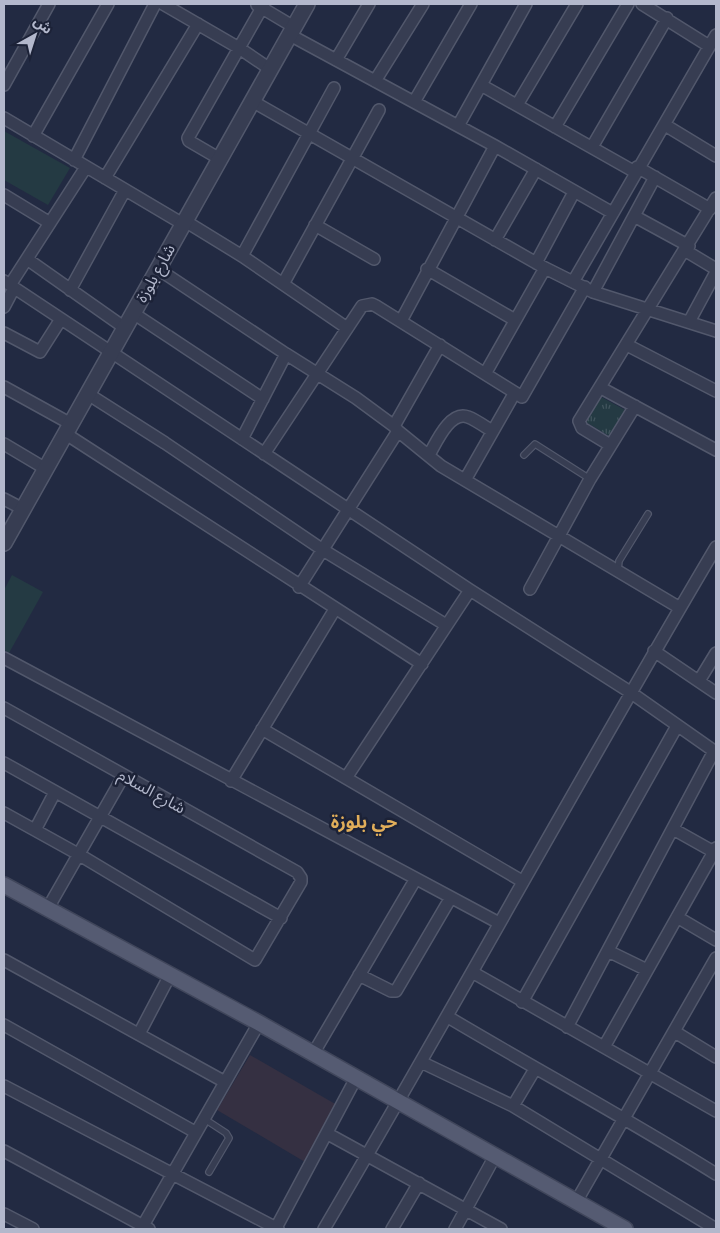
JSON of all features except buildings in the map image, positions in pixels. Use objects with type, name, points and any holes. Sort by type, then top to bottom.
[{"type":"main road","points":[[4,885],[258,1023],[624,1229]]},
{"type":"street","points":[[4,85],[7,70],[49,4]]},
{"type":"street","points":[[33,136],[108,4]]},
{"type":"street","points":[[74,160],[154,4]]},
{"type":"street","points":[[163,4],[239,48],[270,69]]},
{"type":"street","name":"شارع بلوزة","points":[[4,543],[307,4]]},
{"type":"street","points":[[336,60],[369,4]]},
{"type":"street","points":[[375,81],[423,4]]},
{"type":"street","points":[[414,102],[471,4]]},
{"type":"street","points":[[458,126],[526,4]]},
{"type":"street","points":[[517,105],[578,4]]},
{"type":"street","points":[[555,127],[628,4]]},
{"type":"street","points":[[642,4],[709,46]]},
{"type":"street","points":[[220,159],[189,141],[188,138],[239,48],[260,5],[292,31],[336,60],[536,169],[609,216],[625,231]]},
{"type":"street","points":[[592,148],[667,18]]},
{"type":"street","points":[[105,178],[198,24]]},
{"type":"street","points":[[573,282],[636,169],[716,35]]},
{"type":"street","points":[[481,84],[592,148],[655,177],[710,209]]},
{"type":"street","points":[[242,256],[334,88]]},
{"type":"street","points":[[252,101],[353,157],[454,218],[540,266],[589,289],[716,331]]},
{"type":"street","points":[[283,284],[379,110]]},
{"type":"street","points":[[4,118],[125,190],[242,256],[346,328]]},
{"type":"street","points":[[664,125],[716,156]]},
{"type":"street","points":[[401,321],[454,218],[495,146]]},
{"type":"street","points":[[4,306],[9,285],[86,167]]},
{"type":"street","points":[[495,240],[536,169]]},
{"type":"street","points":[[264,454],[359,308],[366,304],[376,306],[440,344],[514,394],[522,397],[526,394],[625,231],[655,177]]},
{"type":"street","points":[[70,290],[125,190]]},
{"type":"street","points":[[485,374],[515,320],[574,192]]},
{"type":"street","points":[[4,195],[50,223]]},
{"type":"street","points":[[610,445],[579,424],[687,249],[716,198]]},
{"type":"street","points":[[634,216],[687,249],[716,271],[689,322]]},
{"type":"street","points":[[315,224],[374,259]]},
{"type":"street","points":[[27,259],[125,328]]},
{"type":"street","points":[[158,269],[286,354],[318,372],[396,428],[441,466],[680,608]]},
{"type":"street","points":[[428,269],[515,320]]},
{"type":"street","points":[[9,285],[470,590],[630,692],[714,755],[567,1027]]},
{"type":"street","points":[[133,313],[263,399]]},
{"type":"street","points":[[4,333],[40,352],[61,319]]},
{"type":"street","points":[[300,587],[349,509],[396,428],[440,344]]},
{"type":"street","points":[[627,345],[716,391]]},
{"type":"street","points":[[242,439],[286,354]]},
{"type":"street","points":[[4,387],[300,587],[422,664]]},
{"type":"street","points":[[601,388],[716,450]]},
{"type":"street","points":[[88,394],[165,443],[323,550],[446,625]]},
{"type":"street","points":[[465,480],[514,394]]},
{"type":"street","points":[[530,589],[590,479],[635,406]]},
{"type":"street","points":[[429,455],[450,422],[458,416],[466,416],[492,431]]},
{"type":"street","points":[[4,444],[46,469]]},
{"type":"street","points":[[4,499],[23,509]]},
{"type":"street","points":[[324,1229],[448,1016],[522,881],[630,692],[716,547]]},
{"type":"street","points":[[346,778],[470,590]]},
{"type":"street","points":[[231,781],[335,610]]},
{"type":"street","points":[[654,651],[716,692]]},
{"type":"street","points":[[699,681],[716,654]]},
{"type":"street","points":[[4,658],[450,899],[499,923]]},
{"type":"street","name":"شارع السلام","points":[[4,708],[300,874],[300,882],[281,918]]},
{"type":"street","points":[[522,1002],[677,726]]},
{"type":"street","points":[[262,729],[522,881]]},
{"type":"street","points":[[4,763],[281,918],[257,958],[251,958],[78,854],[4,813]]},
{"type":"street","points":[[48,908],[124,775]]},
{"type":"street","points":[[35,830],[55,792]]},
{"type":"street","points":[[604,1047],[715,850],[672,830]]},
{"type":"street","points":[[313,1054],[415,880]]},
{"type":"street","points":[[359,974],[396,992],[450,899]]},
{"type":"street","points":[[677,917],[716,940]]},
{"type":"street","points":[[608,951],[647,970]]},
{"type":"street","points":[[576,1202],[602,1161],[716,958]]},
{"type":"street","points":[[4,960],[225,1082]]},
{"type":"street","points":[[472,972],[716,1111]]},
{"type":"street","points":[[140,1034],[170,975]]},
{"type":"street","points":[[448,1016],[535,1069],[625,1118],[716,1174]]},
{"type":"street","points":[[4,1152],[144,1228],[172,1173],[258,1023]]},
{"type":"street","points":[[4,1025],[195,1132]]},
{"type":"street","points":[[674,1032],[716,1055]]},
{"type":"street","points":[[421,1062],[513,1106],[716,1229]]},
{"type":"street","points":[[513,1106],[535,1069]]},
{"type":"street","points":[[4,1086],[277,1229],[356,1078]]},
{"type":"street","points":[[328,1134],[501,1229]]},
{"type":"street","points":[[455,1229],[495,1156]]},
{"type":"street","points":[[392,1229],[419,1183]]},
{"type":"street","points":[[4,1214],[33,1229]]},
{"type":"lane","points":[[524,455],[535,444],[590,479]]},
{"type":"lane","points":[[618,571],[619,562],[648,514]]},
{"type":"lane","points":[[203,1118],[226,1133],[228,1138],[209,1172]]},
{"type":"shaded area","points":[[250,1055],[337,1105],[305,1162],[217,1110]]},
{"type":"green space","points":[[4,131],[70,168],[48,205],[4,180]]},
{"type":"green space","points":[[601,397],[625,410],[609,436],[586,422]]},
{"type":"green space","points":[[12,575],[43,592],[9,653],[4,650],[4,590]]},
{"type":"district","name":"حي بلوزة","points":[[364,822]]}]
